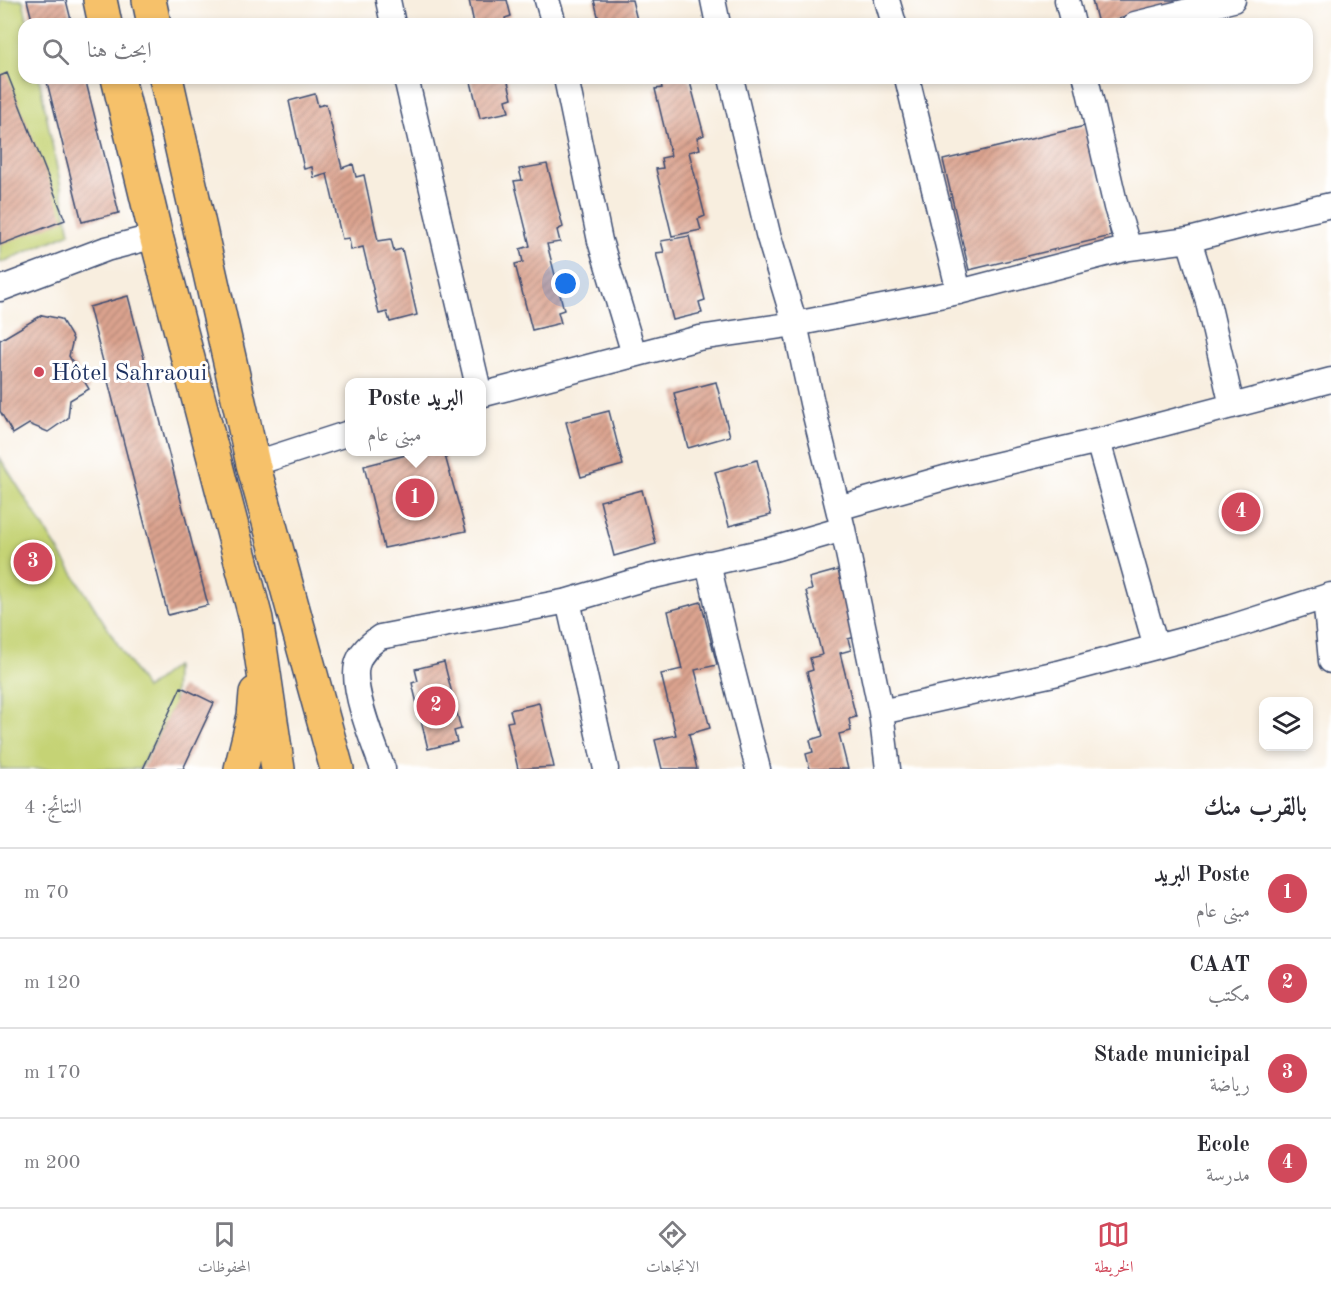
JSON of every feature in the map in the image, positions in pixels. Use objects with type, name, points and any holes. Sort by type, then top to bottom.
[{"type":"highway","points":[[100,0],[104,18]]},
{"type":"highway","points":[[149,0],[153,18]]},
{"type":"highway","points":[[119,84],[156,236],[256,619],[278,769]]},
{"type":"highway","points":[[167,84],[253,464],[337,769]]},
{"type":"highway","points":[[241,769],[254,716],[257,662],[256,619]]},
{"type":"street","points":[[388,0],[392,18]]},
{"type":"street","points":[[547,0],[552,18]]},
{"type":"street","points":[[713,0],[717,18]]},
{"type":"street","points":[[887,0],[892,18]]},
{"type":"street","points":[[1067,0],[1072,18]]},
{"type":"street","points":[[1160,18],[1233,0]]},
{"type":"street","points":[[407,84],[476,378]]},
{"type":"street","points":[[567,84],[600,241],[634,354]]},
{"type":"street","points":[[732,84],[768,234],[795,324],[840,518],[881,712],[888,769]]},
{"type":"street","points":[[908,84],[959,292]]},
{"type":"street","points":[[1087,84],[1116,207],[1130,248]]},
{"type":"street","points":[[486,394],[699,338],[795,324],[959,292],[1130,248],[1189,240],[1331,205]]},
{"type":"street","points":[[0,289],[106,249],[156,236]]},
{"type":"street","points":[[1189,240],[1207,298],[1232,406]]},
{"type":"street","points":[[383,769],[370,732],[356,678],[357,665],[362,654],[370,644],[380,638],[568,601],[649,577],[774,549],[840,518],[962,473],[1098,441],[1331,380]]},
{"type":"street","points":[[253,464],[345,434]]},
{"type":"street","points":[[1098,441],[1156,646]]},
{"type":"street","points":[[708,563],[758,769]]},
{"type":"street","points":[[881,712],[1058,673],[1231,627],[1328,596],[1331,661]]},
{"type":"street","points":[[568,601],[606,769]]},
{"type":"green space","points":[[0,0],[23,0],[27,18],[18,18],[18,84],[40,84],[70,233],[0,263]]},
{"type":"green space","points":[[0,458],[146,689],[175,666],[174,705],[140,769],[0,769]]},
{"type":"building","points":[[27,0],[66,0],[70,18],[32,18]]},
{"type":"building","points":[[469,0],[507,0],[511,16],[473,18]]},
{"type":"building","points":[[594,0],[632,0],[636,18],[598,18]]},
{"type":"building","points":[[1092,0],[1192,1],[1123,18],[1096,18]]},
{"type":"building","points":[[7,73],[65,220],[0,245],[0,76]]},
{"type":"building","points":[[48,84],[87,84],[119,213],[82,222]]},
{"type":"building","points":[[472,84],[508,84],[512,98],[506,100],[509,112],[480,118]]},
{"type":"building","points":[[661,84],[691,84],[704,135],[697,138],[700,149],[689,152],[705,216],[698,219],[701,230],[672,236],[656,169],[663,168],[661,158],[671,156],[655,89],[662,88]]},
{"type":"building","points":[[315,94],[318,106],[326,104],[342,168],[353,164],[356,177],[364,175],[378,241],[391,239],[394,251],[402,249],[417,315],[390,322],[387,312],[379,314],[363,247],[351,250],[349,238],[342,239],[327,174],[314,178],[312,167],[304,169],[289,101]]},
{"type":"building","points":[[1085,126],[1111,236],[969,270],[943,160]]},
{"type":"building","points":[[547,164],[563,227],[557,230],[560,242],[547,244],[564,310],[558,312],[561,323],[532,330],[515,264],[523,262],[520,249],[530,246],[514,181],[522,180],[519,169]]},
{"type":"building","points":[[689,236],[705,300],[699,302],[702,313],[673,320],[656,253],[664,252],[661,241]]},
{"type":"building","points":[[128,296],[208,605],[168,615],[89,307]]},
{"type":"building","name":"Hôtel Sahraoui","points":[[42,315],[61,319],[73,339],[69,356],[89,389],[70,400],[68,418],[48,432],[29,424],[13,434],[0,411],[0,340]]},
{"type":"building","points":[[716,382],[730,436],[688,448],[674,393]]},
{"type":"building","points":[[609,411],[623,465],[581,477],[566,422]]},
{"type":"building","points":[[402,456],[445,456],[466,531],[384,548],[364,466]]},
{"type":"building","points":[[757,460],[771,515],[729,526],[715,472]]},
{"type":"building","points":[[642,490],[656,544],[614,556],[600,501]]},
{"type":"building","points":[[838,570],[855,637],[848,639],[851,650],[840,653],[856,717],[849,719],[851,731],[839,734],[848,769],[810,769],[806,754],[813,752],[810,740],[823,736],[807,672],[813,670],[810,658],[822,655],[806,591],[812,590],[809,578]]},
{"type":"building","points":[[701,602],[717,665],[695,670],[710,728],[689,734],[697,769],[662,769],[655,740],[676,735],[661,674],[682,669],[668,611]]},
{"type":"building","points":[[444,662],[461,729],[454,731],[457,742],[428,749],[412,683],[418,681],[415,669]]},
{"type":"building","points":[[181,687],[214,703],[183,769],[143,769]]},
{"type":"building","points":[[539,703],[554,767],[518,769],[507,722],[513,721],[510,710]]},
{"type":"place","name":"Hôtel Sahraoui","points":[[39,372]]},
{"type":"place","name":"Poste البريد","points":[[415,498]]},
{"type":"place","name":"Ecole","points":[[1241,512]]},
{"type":"place","name":"Stade municipal","points":[[33,562]]},
{"type":"place","name":"CAAT","points":[[436,706]]}]
